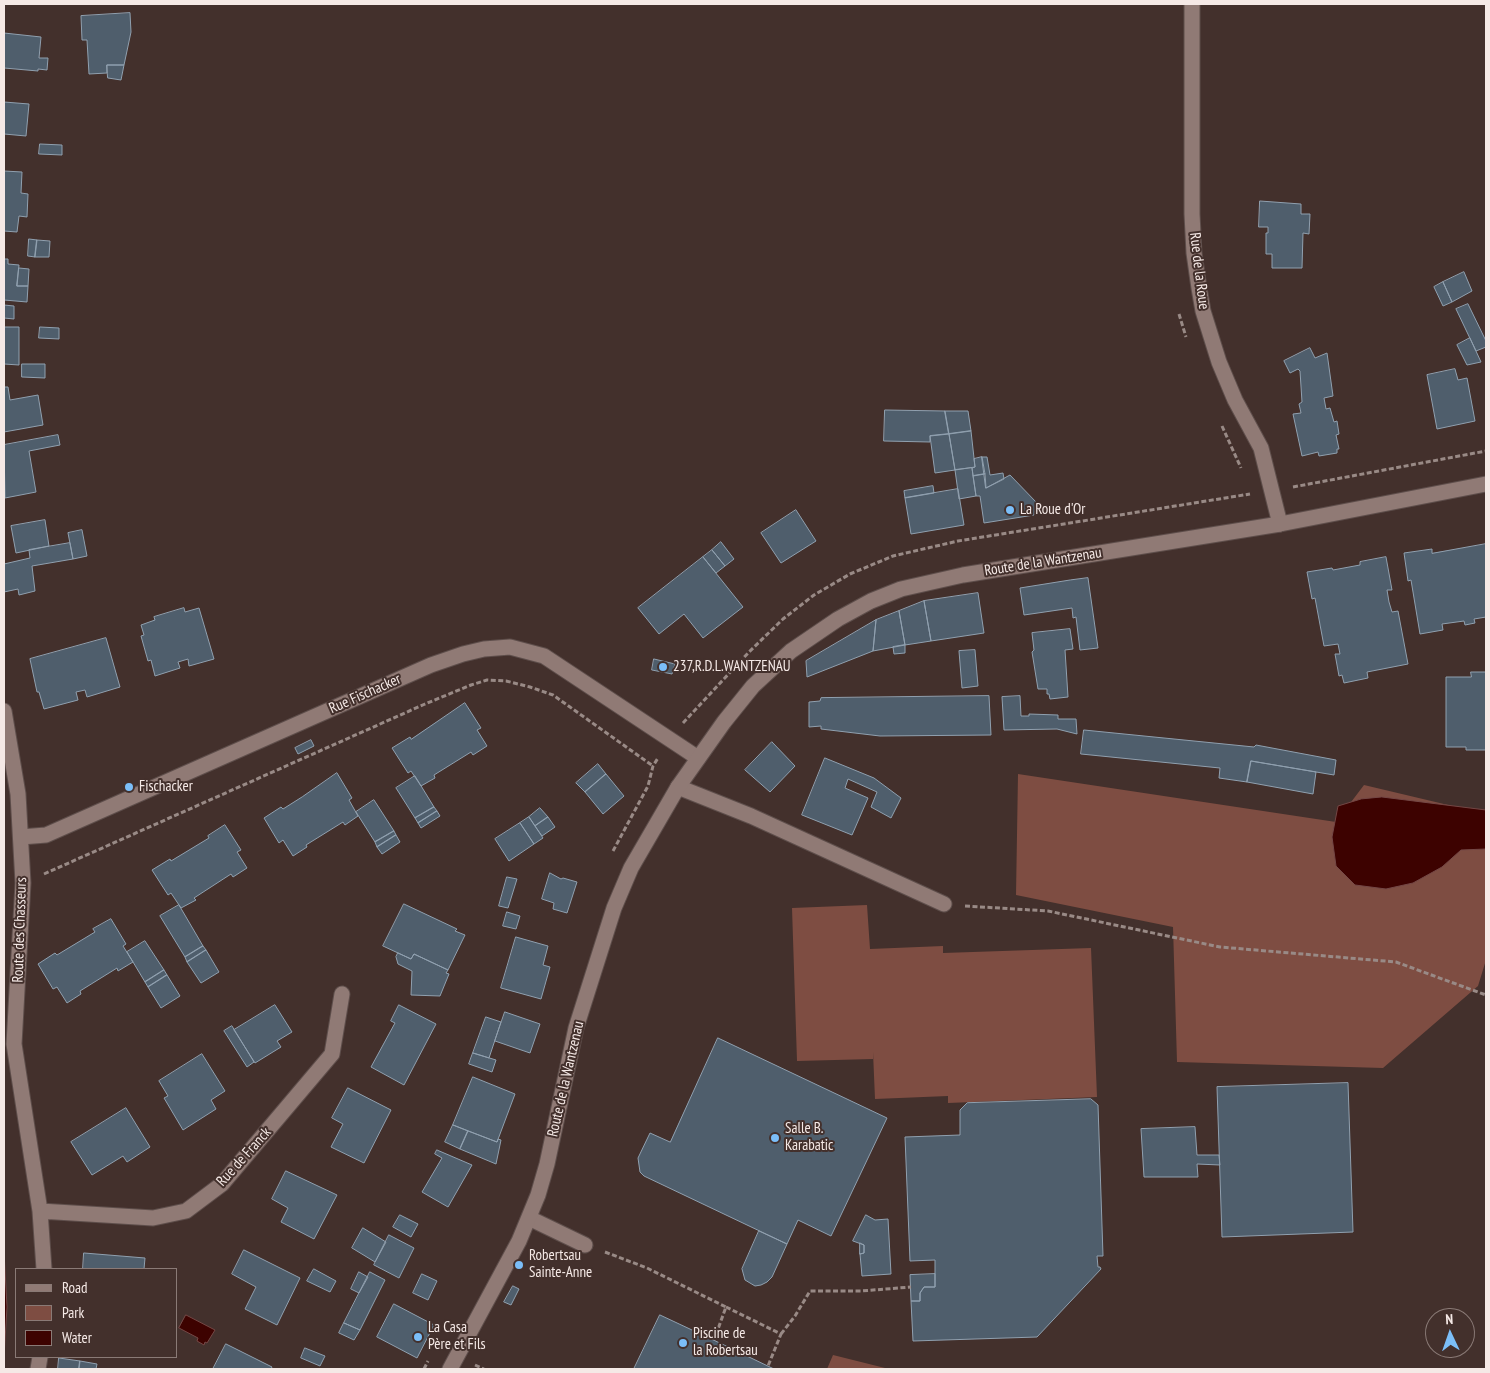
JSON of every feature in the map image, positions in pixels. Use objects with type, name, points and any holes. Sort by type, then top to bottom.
[{"type":"street","name":"Rue de la Roue","points":[[1192,4],[1192,214],[1194,253],[1199,288],[1203,310],[1219,362],[1235,400],[1260,448],[1280,524]]},
{"type":"street","name":"Route de la Wantzenau","points":[[450,1369],[500,1277],[529,1218],[538,1195],[547,1164],[576,1028],[614,908],[631,868],[678,787],[698,758],[753,686],[791,651],[838,619],[871,601],[893,592],[928,582],[963,574],[1280,524],[1486,484]]},
{"type":"street","name":"Rue Fischacker","points":[[21,837],[46,835],[431,666],[463,654],[484,649],[510,647],[544,656],[698,758]]},
{"type":"street","name":"Route des Chasseurs","points":[[4,711],[18,794],[23,884],[14,1044],[40,1211],[44,1268]]},
{"type":"street","points":[[678,787],[751,816],[944,904]]},
{"type":"street","name":"Rue de Franck","points":[[40,1211],[153,1218],[186,1210],[222,1184],[332,1054],[342,994]]},
{"type":"street","points":[[529,1218],[586,1245]]},
{"type":"path","points":[[1288,488],[1486,451]]},
{"type":"path","points":[[23,884],[425,704],[471,684],[487,680],[506,681],[553,694],[654,766]]},
{"type":"path","points":[[944,904],[1048,911],[1220,947],[1396,962],[1486,996]]},
{"type":"path","points":[[586,1245],[647,1268],[781,1334]]},
{"type":"path","points":[[768,1366],[781,1334],[795,1316],[810,1291],[861,1291],[911,1287]]},
{"type":"path","points":[[714,1340],[726,1307]]},
{"type":"green space","points":[[1018,774],[1336,822],[1364,785],[1486,814],[1486,960],[1478,986],[1383,1068],[1177,1062],[1173,927],[1016,895]]},
{"type":"green space","points":[[867,905],[870,949],[943,946],[943,953],[1091,948],[1097,1097],[948,1103],[948,1096],[875,1099],[873,1052],[873,1059],[797,1061],[792,908]]},
{"type":"green space","points":[[833,1355],[889,1369],[827,1369]]},
{"type":"water","points":[[1382,797],[1486,810],[1486,849],[1461,850],[1442,867],[1413,883],[1386,889],[1355,885],[1336,866],[1332,837],[1338,806],[1361,799]]},
{"type":"water","points":[[4,1251],[7,1307],[4,1357]]},
{"type":"water","points":[[186,1315],[215,1330],[207,1343],[205,1342],[204,1345],[197,1341],[198,1338],[179,1328]]},
{"type":"building","points":[[130,13],[131,32],[124,65],[107,65],[107,73],[89,74],[87,40],[82,40],[81,16]]},
{"type":"building","points":[[4,33],[41,37],[39,58],[48,58],[47,70],[4,68]]},
{"type":"building","points":[[107,65],[124,65],[121,80],[108,78]]},
{"type":"building","points":[[4,102],[29,104],[26,136],[4,134]]},
{"type":"building","points":[[40,144],[62,145],[62,155],[39,154]]},
{"type":"building","points":[[4,171],[22,172],[21,193],[28,194],[27,217],[19,216],[17,232],[4,231]]},
{"type":"building","points":[[1260,201],[1301,204],[1301,214],[1310,214],[1309,234],[1303,233],[1302,268],[1272,268],[1272,254],[1266,254],[1266,233],[1268,233],[1268,227],[1259,227]]},
{"type":"building","points":[[29,239],[37,240],[35,257],[28,256]]},
{"type":"building","points":[[37,240],[50,241],[49,257],[35,257]]},
{"type":"building","points":[[4,259],[8,259],[8,264],[19,265],[17,286],[28,286],[27,302],[4,300]]},
{"type":"building","points":[[19,268],[29,269],[28,286],[17,286]]},
{"type":"building","points":[[1464,272],[1472,291],[1452,302],[1443,282]]},
{"type":"building","points":[[1443,282],[1452,302],[1443,306],[1434,287]]},
{"type":"building","points":[[1468,304],[1486,341],[1486,347],[1476,351],[1456,309]]},
{"type":"building","points":[[4,305],[14,306],[14,319],[4,318]]},
{"type":"building","points":[[4,327],[19,327],[19,365],[4,364]]},
{"type":"building","points":[[40,327],[59,328],[59,339],[39,338]]},
{"type":"building","points":[[1470,338],[1481,362],[1467,365],[1457,345]]},
{"type":"building","points":[[1310,348],[1315,358],[1327,353],[1333,396],[1324,398],[1326,409],[1330,408],[1334,422],[1337,421],[1339,434],[1336,435],[1339,449],[1337,449],[1337,453],[1319,456],[1318,452],[1302,456],[1293,414],[1301,413],[1299,404],[1302,402],[1300,371],[1298,369],[1290,373],[1284,361]]},
{"type":"building","points":[[22,364],[45,364],[45,378],[22,377]]},
{"type":"building","points":[[1455,369],[1458,380],[1467,378],[1475,421],[1437,429],[1427,375]]},
{"type":"building","points":[[4,387],[8,387],[10,400],[38,395],[43,425],[4,432]]},
{"type":"building","points":[[885,410],[945,411],[949,434],[930,436],[930,442],[884,441]]},
{"type":"building","points":[[945,411],[968,411],[971,431],[949,434]]},
{"type":"building","points":[[971,431],[975,467],[955,470],[949,434]]},
{"type":"building","points":[[949,434],[955,470],[935,473],[930,436]]},
{"type":"building","points":[[58,435],[60,445],[29,451],[36,492],[5,498],[4,445]]},
{"type":"building","points":[[982,457],[985,474],[973,476],[974,459]]},
{"type":"building","points":[[982,457],[987,457],[990,475],[1003,473],[1004,479],[986,488]]},
{"type":"building","points":[[972,468],[976,496],[959,499],[955,470]]},
{"type":"building","points":[[985,474],[986,488],[1010,475],[1036,502],[1034,515],[984,523],[980,496],[976,496],[973,476]]},
{"type":"building","points":[[933,486],[934,493],[905,498],[904,491]]},
{"type":"building","points":[[958,489],[964,525],[911,534],[905,498]]},
{"type":"building","points":[[796,510],[816,541],[781,563],[761,533]]},
{"type":"building","points":[[45,520],[49,546],[16,553],[11,526]]},
{"type":"building","points":[[82,530],[87,556],[73,559],[68,533]]},
{"type":"building","points":[[721,542],[734,559],[725,566],[712,550]]},
{"type":"building","points":[[70,543],[73,559],[32,566],[35,591],[19,595],[18,589],[4,592],[4,564],[30,558],[29,550]]},
{"type":"building","points":[[1486,544],[1486,617],[1474,619],[1475,623],[1465,625],[1464,621],[1442,624],[1443,630],[1420,634],[1411,580],[1408,581],[1404,553],[1432,549],[1432,553]]},
{"type":"building","points":[[712,550],[725,566],[716,573],[703,557]]},
{"type":"building","points":[[703,557],[743,607],[703,638],[684,614],[659,634],[638,608]]},
{"type":"building","points":[[1386,557],[1392,590],[1387,590],[1389,602],[1392,612],[1398,611],[1408,664],[1367,672],[1368,678],[1344,683],[1342,675],[1339,676],[1335,654],[1340,654],[1338,644],[1324,646],[1315,598],[1312,599],[1307,572],[1360,565],[1360,562]]},
{"type":"building","points":[[1088,578],[1098,648],[1080,650],[1076,617],[1073,618],[1072,608],[1024,615],[1020,588]]},
{"type":"building","points":[[978,593],[984,633],[931,641],[924,601]]},
{"type":"building","points":[[924,601],[931,641],[905,645],[899,611]]},
{"type":"building","points":[[184,608],[185,612],[199,608],[214,659],[189,666],[188,659],[178,662],[180,668],[155,676],[151,660],[148,661],[141,636],[144,635],[141,625],[155,620],[154,617]]},
{"type":"building","points":[[899,611],[905,645],[873,651],[876,620]]},
{"type":"building","points":[[876,620],[873,651],[807,677],[806,661]]},
{"type":"building","points":[[1070,629],[1073,649],[1065,650],[1068,697],[1050,699],[1047,689],[1038,689],[1032,652],[1034,650],[1032,633]]},
{"type":"building","points":[[106,638],[120,687],[87,697],[85,690],[76,692],[78,700],[44,709],[39,692],[37,692],[30,659]]},
{"type":"building","points":[[905,645],[905,653],[894,654],[893,647]]},
{"type":"building","points":[[975,650],[978,686],[962,688],[959,651]]},
{"type":"building","name":"237,R.D.L.WANTZENAU","points":[[654,659],[675,664],[672,674],[652,670]]},
{"type":"building","points":[[1471,672],[1486,672],[1486,750],[1446,747],[1446,677],[1471,677]]},
{"type":"building","points":[[989,696],[991,735],[880,736],[821,729],[821,726],[809,727],[809,702],[820,701],[821,698]]},
{"type":"building","points":[[1020,696],[1021,716],[1029,716],[1029,714],[1058,715],[1058,719],[1076,719],[1077,734],[1057,729],[1004,730],[1002,697]]},
{"type":"building","points":[[465,703],[481,728],[477,730],[487,746],[473,755],[471,752],[434,775],[435,778],[421,786],[411,771],[408,773],[392,748],[410,737],[411,739]]},
{"type":"building","points":[[1084,730],[1254,747],[1256,745],[1336,760],[1334,775],[1251,761],[1247,782],[1219,778],[1220,768],[1081,754]]},
{"type":"building","points":[[311,740],[314,746],[298,754],[295,748]]},
{"type":"building","points":[[772,742],[795,766],[770,792],[745,770]]},
{"type":"building","points":[[825,758],[874,778],[901,798],[891,818],[871,807],[877,792],[848,779],[845,788],[868,798],[852,835],[802,815]]},
{"type":"building","points":[[1251,761],[1316,772],[1313,794],[1247,782]]},
{"type":"building","points":[[598,764],[606,774],[585,792],[576,783]]},
{"type":"building","points":[[337,773],[352,798],[349,800],[358,816],[345,825],[343,822],[306,845],[307,847],[293,856],[283,840],[279,843],[264,818],[281,807],[283,809]]},
{"type":"building","points":[[606,774],[624,796],[603,814],[585,792]]},
{"type":"building","points":[[415,776],[434,807],[415,818],[396,788]]},
{"type":"building","points":[[374,800],[394,831],[375,842],[356,812]]},
{"type":"building","points":[[434,807],[437,811],[418,823],[415,818]]},
{"type":"building","points":[[540,808],[548,817],[535,826],[529,817]]},
{"type":"building","points":[[437,811],[440,816],[421,828],[418,823]]},
{"type":"building","points":[[529,817],[543,838],[534,844],[520,823]]},
{"type":"building","points":[[548,817],[555,827],[542,836],[535,826]]},
{"type":"building","points":[[520,823],[534,844],[509,861],[495,839]]},
{"type":"building","points":[[225,825],[241,850],[237,852],[247,868],[233,877],[231,874],[194,898],[196,900],[181,908],[171,893],[168,895],[152,870],[209,838],[208,836]]},
{"type":"building","points":[[394,831],[396,835],[377,847],[375,842]]},
{"type":"building","points":[[396,835],[400,842],[382,854],[377,847]]},
{"type":"building","points":[[550,873],[561,879],[577,882],[567,913],[553,909],[554,903],[542,899]]},
{"type":"building","points":[[507,877],[517,879],[508,908],[499,906]]},
{"type":"building","points":[[404,904],[457,929],[455,931],[465,935],[448,970],[414,954],[411,959],[383,946]]},
{"type":"building","points":[[179,905],[203,946],[185,957],[160,916]]},
{"type":"building","points":[[507,912],[520,916],[516,929],[503,926]]},
{"type":"building","points":[[111,919],[126,944],[123,946],[133,962],[118,971],[117,968],[80,991],[81,994],[67,1003],[57,987],[53,989],[38,964],[95,932],[93,929]]},
{"type":"building","points":[[516,937],[548,946],[543,965],[550,967],[541,999],[501,988]]},
{"type":"building","points":[[145,941],[164,970],[145,982],[127,952]]},
{"type":"building","points":[[203,946],[206,950],[187,962],[185,957]]},
{"type":"building","points":[[206,950],[219,972],[201,983],[187,962]]},
{"type":"building","points":[[398,953],[411,959],[414,954],[448,970],[446,973],[449,974],[440,996],[411,995],[412,971],[398,964],[396,957]]},
{"type":"building","points":[[164,970],[167,975],[148,987],[145,982]]},
{"type":"building","points":[[167,975],[180,996],[161,1008],[148,987]]},
{"type":"building","points":[[275,1005],[292,1032],[277,1041],[281,1047],[255,1063],[234,1030]]},
{"type":"building","points":[[399,1005],[436,1024],[404,1085],[371,1067],[395,1023],[391,1021]]},
{"type":"building","points":[[505,1012],[540,1024],[530,1053],[495,1041]]},
{"type":"building","points":[[486,1017],[501,1022],[489,1058],[473,1053]]},
{"type":"building","points":[[232,1026],[254,1062],[247,1067],[224,1031]]},
{"type":"building","name":"Salle B. Karabatic","points":[[718,1038],[887,1118],[831,1236],[798,1220],[787,1244],[644,1176],[640,1172],[638,1158],[650,1133],[670,1142]]},
{"type":"building","points":[[473,1053],[496,1060],[492,1072],[469,1064]]},
{"type":"building","points":[[202,1054],[225,1091],[211,1100],[216,1109],[183,1130],[164,1098],[168,1096],[159,1081]]},
{"type":"building","points":[[473,1077],[515,1094],[497,1142],[453,1125]]},
{"type":"building","points":[[1348,1083],[1353,1232],[1222,1237],[1217,1087]]},
{"type":"building","points":[[348,1088],[391,1110],[364,1163],[331,1147],[343,1124],[332,1118]]},
{"type":"building","points":[[1091,1099],[1098,1105],[1103,1256],[1097,1256],[1098,1267],[1101,1269],[1037,1337],[913,1341],[911,1301],[920,1301],[920,1293],[924,1287],[935,1287],[935,1260],[910,1261],[905,1137],[960,1135],[960,1110],[967,1103]]},
{"type":"building","points":[[126,1108],[150,1147],[127,1162],[123,1156],[92,1175],[71,1142]]},
{"type":"building","points":[[453,1125],[468,1131],[460,1149],[445,1142]]},
{"type":"building","points":[[1195,1127],[1197,1155],[1219,1155],[1220,1165],[1197,1164],[1198,1177],[1144,1177],[1141,1129]]},
{"type":"building","points":[[468,1131],[497,1142],[498,1139],[501,1140],[496,1164],[460,1149]]},
{"type":"building","points":[[437,1150],[472,1165],[448,1207],[422,1192],[442,1158],[435,1154]]},
{"type":"building","points":[[286,1171],[337,1195],[314,1239],[281,1222],[288,1208],[272,1199]]},
{"type":"building","points":[[400,1215],[418,1224],[411,1237],[393,1227]]},
{"type":"building","points":[[866,1215],[875,1220],[888,1219],[891,1274],[862,1276],[860,1254],[864,1253],[864,1245],[853,1241]]},
{"type":"building","points":[[363,1228],[386,1242],[375,1262],[352,1248]]},
{"type":"building","points":[[759,1231],[787,1244],[772,1277],[767,1282],[755,1286],[745,1280],[742,1269]]},
{"type":"building","points":[[389,1235],[414,1248],[399,1278],[374,1265]]},
{"type":"building","points":[[860,1243],[864,1245],[864,1253],[860,1254]]},
{"type":"building","points":[[244,1250],[300,1278],[277,1325],[245,1309],[256,1287],[232,1274]]},
{"type":"building","points":[[84,1253],[145,1258],[144,1268],[83,1268]]},
{"type":"building","points":[[314,1269],[336,1281],[330,1292],[307,1281]]},
{"type":"building","points":[[359,1272],[368,1277],[359,1293],[351,1289]]},
{"type":"building","points":[[370,1272],[385,1280],[360,1330],[344,1323]]},
{"type":"building","points":[[422,1274],[437,1281],[428,1300],[413,1293]]},
{"type":"building","points":[[935,1274],[935,1287],[924,1287],[920,1293],[920,1301],[911,1301],[910,1275]]},
{"type":"building","points":[[513,1286],[519,1289],[511,1305],[504,1302]]},
{"type":"building","points":[[394,1304],[434,1325],[417,1358],[377,1337]]},
{"type":"building","name":"Piscine de la Robertsau","points":[[660,1315],[724,1345],[774,1369],[634,1369]]},
{"type":"building","points":[[344,1323],[360,1330],[354,1340],[339,1333]]},
{"type":"building","points":[[226,1344],[272,1367],[271,1369],[213,1369]]},
{"type":"building","points":[[305,1348],[325,1356],[320,1366],[301,1358]]},
{"type":"building","points":[[59,1358],[80,1361],[79,1369],[58,1369]]},
{"type":"building","points":[[80,1361],[97,1364],[96,1369],[79,1369]]},
{"type":"place","name":"La Roue d'Or","points":[[1010,510]]},
{"type":"place","name":"237,R.D.L.WANTZENAU","points":[[663,667]]},
{"type":"place","name":"Fischacker","points":[[129,787]]},
{"type":"place","name":"Salle B. Karabatic","points":[[775,1138]]},
{"type":"place","name":"Robertsau Sainte-Anne","points":[[519,1265]]},
{"type":"place","name":"La Casa Père et Fils","points":[[418,1337]]},
{"type":"place","name":"Piscine de la Robertsau","points":[[683,1343]]}]
